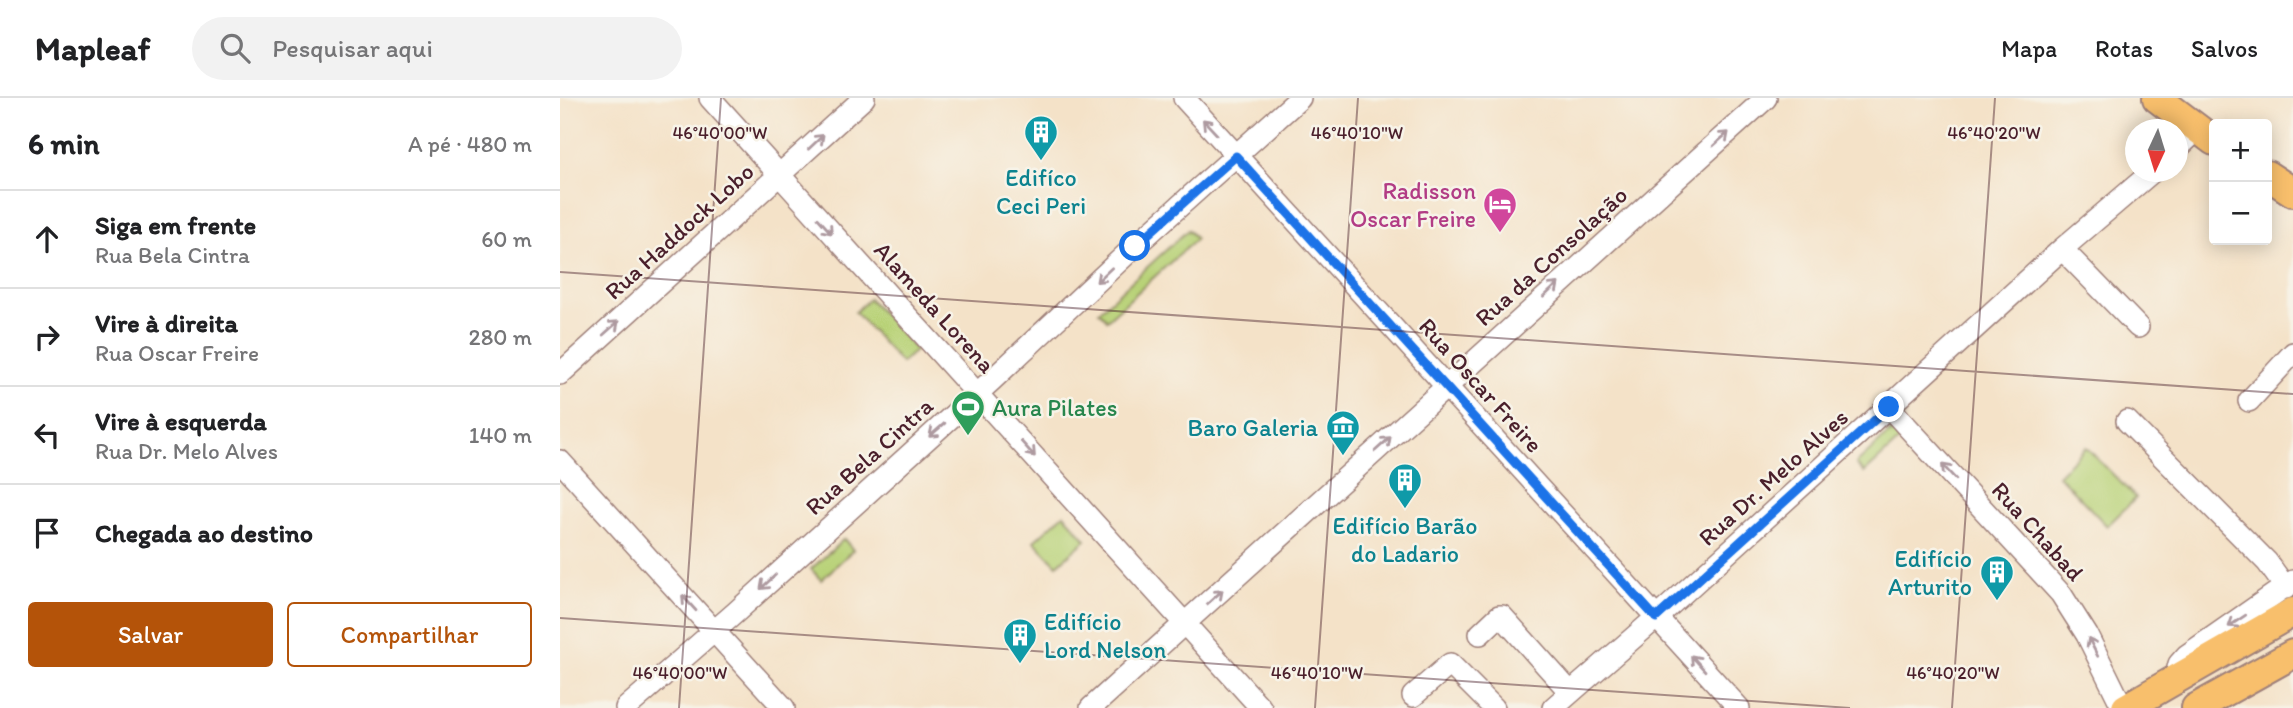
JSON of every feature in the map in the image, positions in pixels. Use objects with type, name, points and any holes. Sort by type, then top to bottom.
[{"type":"main road","points":[[2157,98],[2196,140]]},
{"type":"main road","points":[[2272,178],[2293,192]]},
{"type":"main road","points":[[2125,708],[2175,680],[2291,594]]},
{"type":"main road","points":[[2196,708],[2293,654]]},
{"type":"street","name":"Alameda Lorena","points":[[710,98],[1261,708]]},
{"type":"street","name":"Rua Haddock Lobo","points":[[560,374],[864,98]]},
{"type":"street","name":"Rua Oscar Freire","points":[[1184,98],[1739,708]]},
{"type":"street","name":"Rua Bela Cintra","points":[[626,708],[978,393],[1135,246],[1300,98]]},
{"type":"street","name":"Rua da Consolação","points":[[1091,708],[1766,98]]},
{"type":"street","name":"Rua Dr. Melo Alves","points":[[1553,708],[1656,618],[2062,249],[2140,182]]},
{"type":"street","points":[[2062,249],[2138,327]]},
{"type":"street","points":[[2249,401],[2293,353]]},
{"type":"street","name":"Rua Chabad","points":[[1889,407],[2061,594],[2087,635],[2125,708]]},
{"type":"street","points":[[2127,421],[2267,562],[2291,594]]},
{"type":"street","points":[[560,461],[784,708]]},
{"type":"street","points":[[1480,634],[1502,616],[1570,692]]},
{"type":"street","points":[[1413,696],[1450,664],[1494,708]]},
{"type":"green space","points":[[1188,230],[1196,239],[1107,320],[1099,311]]},
{"type":"green space","points":[[869,299],[916,350],[901,363],[855,312]]},
{"type":"green space","points":[[1893,430],[1901,439],[1864,473],[1856,464]]},
{"type":"green space","points":[[2086,447],[2136,498],[2107,526],[2058,475]]},
{"type":"green space","points":[[1064,514],[1086,540],[1057,565],[1034,541]]},
{"type":"green space","points":[[844,539],[853,550],[821,580],[811,569]]},
{"type":"place","name":"Edifíco Ceci Peri","points":[[1041,162]]},
{"type":"place","name":"Radisson Oscar Freire","points":[[1500,234]]},
{"type":"place","name":"Aura Pilates","points":[[968,437]]},
{"type":"place","name":"Baro Galeria","points":[[1343,457]]},
{"type":"place","name":"Edifício Barão do Ladario","points":[[1405,510]]},
{"type":"place","name":"Edifício Arturito","points":[[1997,602]]},
{"type":"place","name":"Edifício Lord Nelson","points":[[1020,665]]},
{"type":"route","points":[[1135,246],[1236,156],[1448,386],[1656,618],[1889,407]]}]
